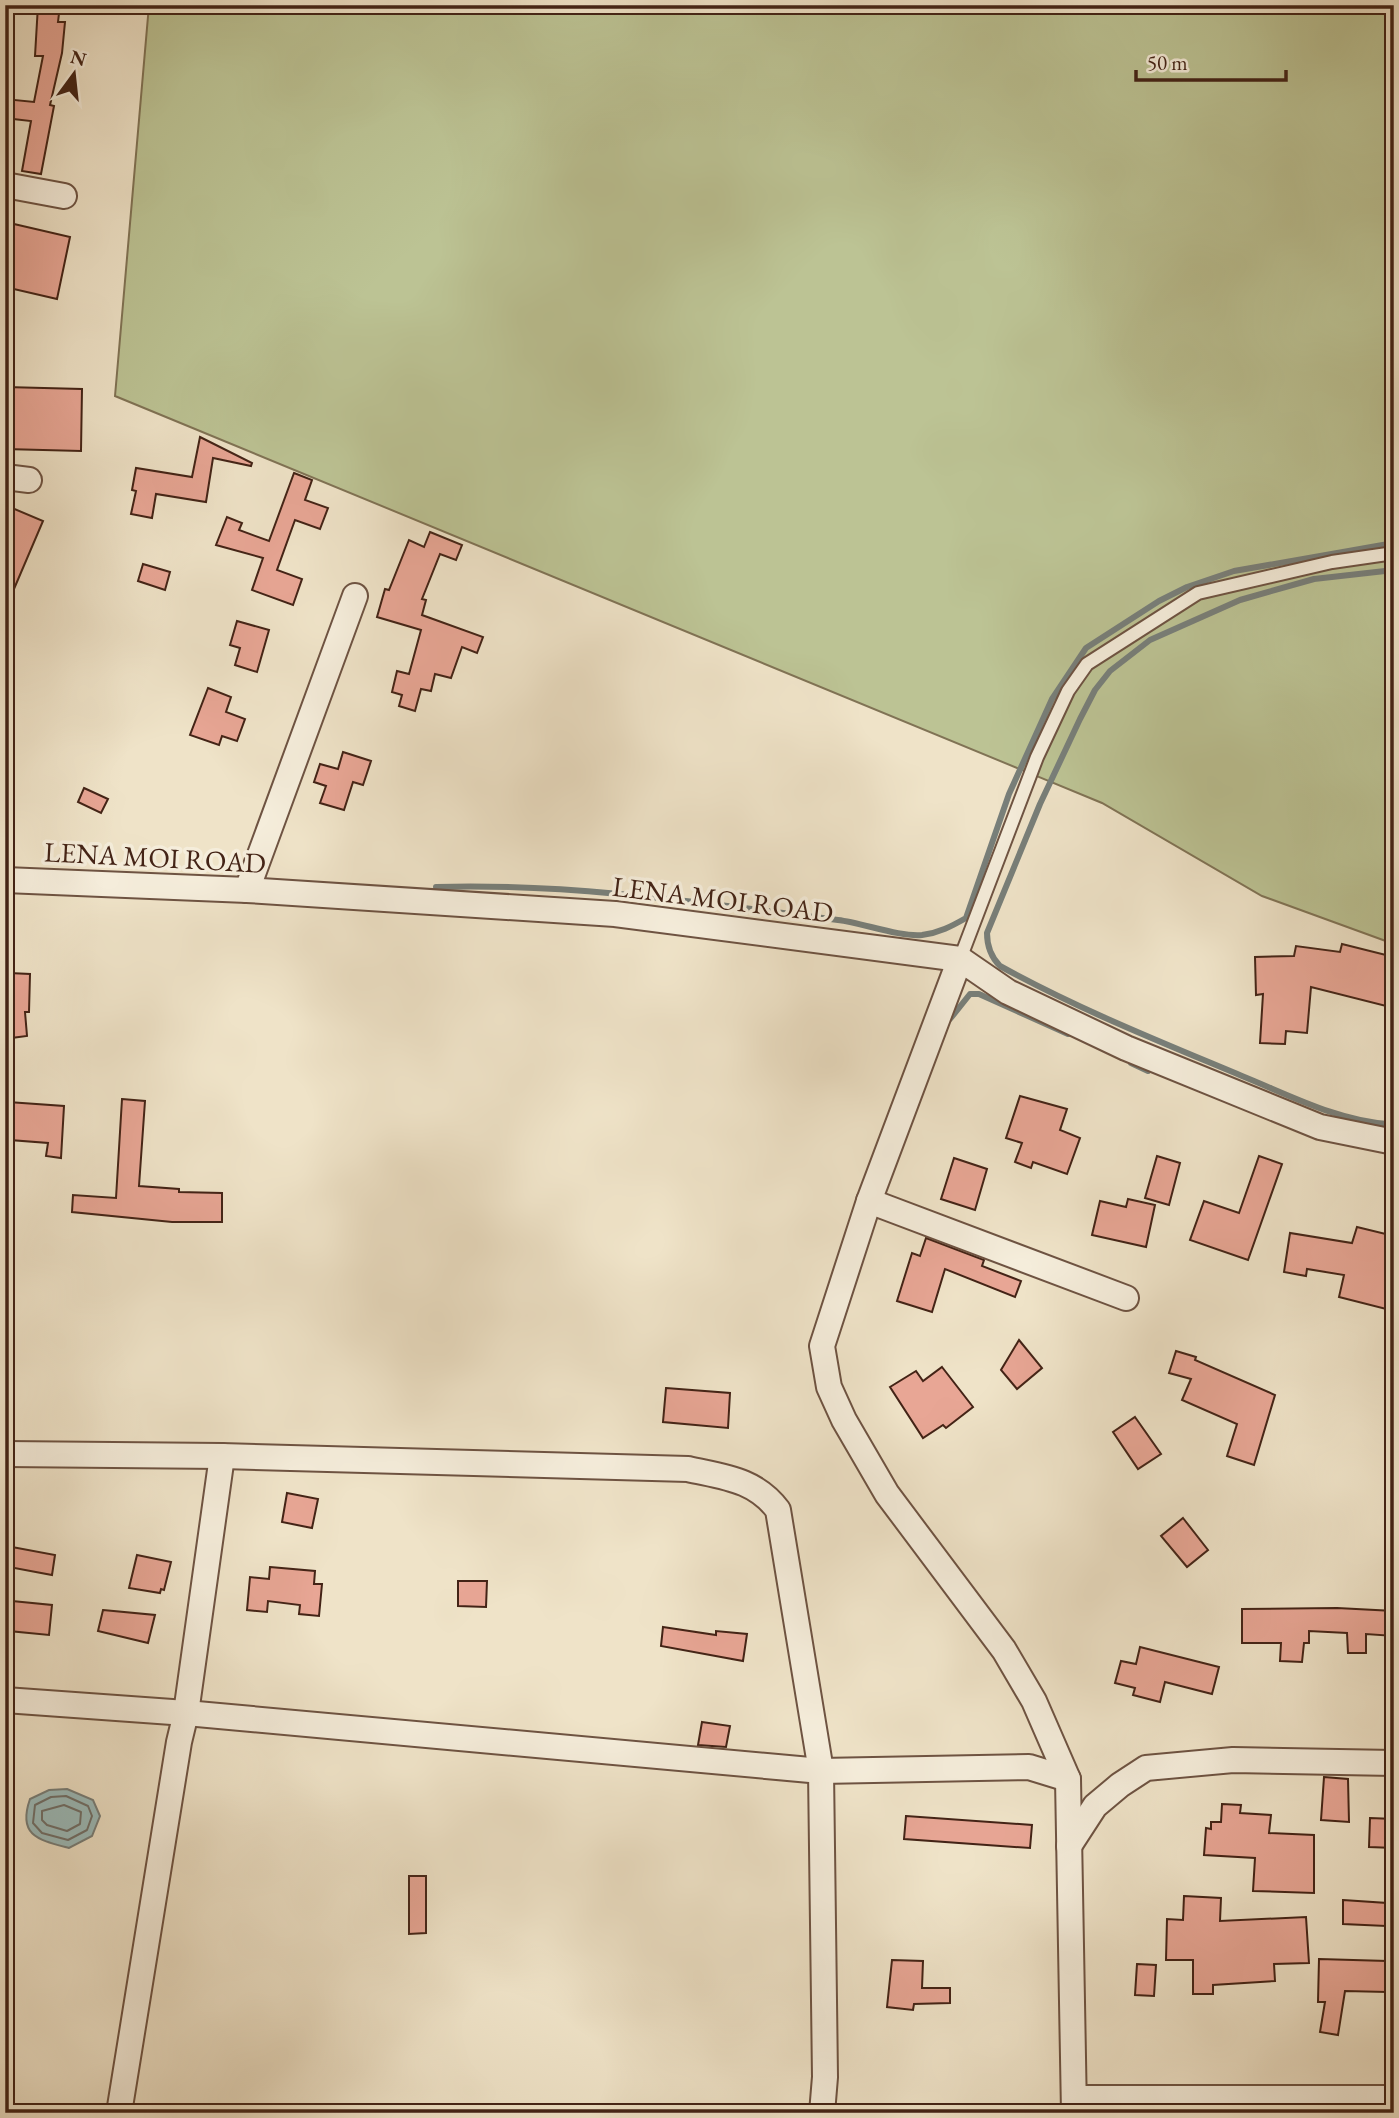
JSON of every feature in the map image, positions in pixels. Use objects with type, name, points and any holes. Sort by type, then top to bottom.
[{"type":"street","points":[[5,185],[64,196]]},
{"type":"street","points":[[247,890],[355,596]]},
{"type":"street","name":"LENA MOI ROAD","points":[[5,880],[247,890],[615,914],[960,959],[1008,992],[1125,1048],[1321,1127],[1394,1142]]},
{"type":"street","points":[[960,959],[869,1201],[822,1346],[829,1387],[844,1420],[887,1494],[1004,1650],[1034,1700],[1068,1779],[1074,2105],[1394,2098]]},
{"type":"street","points":[[869,1201],[1126,1298]]},
{"type":"street","points":[[5,1454],[222,1456],[688,1469],[752,1485],[778,1510],[821,1771],[825,2077],[822,2113]]},
{"type":"street","points":[[119,2113],[179,1742],[186,1713],[222,1456]]},
{"type":"street","points":[[5,1700],[186,1713],[821,1771],[1029,1768],[1068,1779]]},
{"type":"street","points":[[1069,1846],[1095,1806],[1120,1784],[1146,1769],[1233,1760],[1394,1763]]},
{"type":"lane","points":[[960,959],[1037,757],[1068,691],[1087,664],[1198,593],[1332,562],[1394,554]]},
{"type":"green space","points":[[149,5],[1394,5],[1394,944],[1262,896],[1102,803],[115,396]]},
{"type":"water","points":[[67,1789],[93,1800],[100,1816],[92,1836],[69,1848],[40,1839],[29,1829],[26,1821],[30,1799],[49,1790]]},
{"type":"building","points":[[38,5],[60,5],[58,22],[65,22],[62,53],[50,105],[54,106],[41,174],[22,171],[31,121],[5,118],[5,99],[34,102],[43,56],[35,56]]},
{"type":"building","points":[[14,224],[70,237],[57,299],[5,287],[5,261]]},
{"type":"building","points":[[5,387],[82,389],[81,451],[5,449]]},
{"type":"building","points":[[200,437],[252,463],[251,466],[213,458],[206,502],[156,494],[152,518],[131,514],[136,491],[132,490],[136,468],[192,477]]},
{"type":"building","points":[[294,473],[312,480],[305,500],[328,508],[320,529],[295,520],[277,570],[302,579],[293,605],[252,590],[263,558],[216,545],[227,517],[242,523],[239,530],[269,541]]},
{"type":"building","points":[[5,505],[43,521],[5,610]]},
{"type":"building","points":[[430,532],[462,545],[456,560],[440,554],[422,599],[426,600],[422,615],[483,637],[477,653],[462,647],[451,678],[435,674],[431,691],[421,689],[415,711],[399,706],[402,695],[392,692],[397,671],[409,674],[421,630],[377,617],[385,589],[389,590],[409,540],[424,547]]},
{"type":"building","points":[[143,564],[170,572],[165,590],[138,581]]},
{"type":"building","points":[[237,621],[269,630],[257,672],[235,665],[240,648],[230,645]]},
{"type":"building","points":[[208,688],[231,697],[226,712],[245,719],[237,741],[222,736],[219,745],[190,735]]},
{"type":"building","points":[[343,752],[371,761],[363,785],[353,782],[344,810],[320,803],[326,786],[314,782],[320,764],[338,769]]},
{"type":"building","points":[[84,788],[108,799],[101,813],[78,802]]},
{"type":"building","points":[[1342,944],[1394,957],[1394,1008],[1311,987],[1307,1033],[1286,1031],[1285,1044],[1260,1043],[1263,994],[1256,995],[1255,957],[1294,956],[1296,946],[1340,952]]},
{"type":"building","points":[[9,973],[30,974],[29,1012],[25,1012],[27,1036],[11,1038]]},
{"type":"building","points":[[1020,1096],[1067,1109],[1060,1130],[1080,1138],[1067,1174],[1033,1162],[1031,1168],[1015,1162],[1022,1143],[1006,1138]]},
{"type":"building","points":[[122,1099],[145,1101],[139,1186],[179,1189],[179,1192],[222,1193],[222,1222],[172,1222],[72,1212],[73,1195],[116,1198]]},
{"type":"building","points":[[8,1102],[64,1106],[61,1158],[46,1156],[48,1143],[10,1140]]},
{"type":"building","points":[[1157,1156],[1180,1163],[1169,1205],[1145,1198]]},
{"type":"building","points":[[1259,1156],[1282,1164],[1248,1260],[1190,1240],[1204,1201],[1239,1213]]},
{"type":"building","points":[[954,1158],[987,1169],[975,1210],[941,1199]]},
{"type":"building","points":[[1128,1199],[1155,1205],[1146,1247],[1092,1235],[1100,1201],[1126,1207]]},
{"type":"building","points":[[1357,1227],[1394,1236],[1394,1311],[1339,1297],[1344,1275],[1307,1269],[1306,1276],[1284,1272],[1290,1233],[1352,1243]]},
{"type":"building","points":[[926,1238],[984,1260],[982,1266],[1021,1281],[1015,1297],[945,1269],[932,1312],[897,1301],[912,1253],[920,1256]]},
{"type":"building","points":[[1019,1340],[1042,1368],[1017,1389],[1001,1370]]},
{"type":"building","points":[[1176,1351],[1196,1357],[1195,1360],[1275,1395],[1254,1465],[1227,1456],[1237,1424],[1182,1400],[1191,1379],[1169,1373]]},
{"type":"building","points":[[942,1367],[973,1407],[946,1428],[943,1425],[923,1438],[890,1387],[916,1371],[923,1381]]},
{"type":"building","points":[[666,1388],[730,1393],[728,1428],[663,1422]]},
{"type":"building","points":[[1135,1417],[1161,1454],[1138,1469],[1113,1432]]},
{"type":"building","points":[[287,1493],[318,1499],[312,1528],[282,1522]]},
{"type":"building","points":[[1183,1518],[1208,1550],[1187,1567],[1161,1536]]},
{"type":"building","points":[[12,1547],[55,1555],[52,1575],[9,1567]]},
{"type":"building","points":[[137,1555],[171,1562],[164,1590],[161,1589],[160,1593],[129,1588]]},
{"type":"building","points":[[270,1567],[315,1571],[314,1584],[322,1584],[319,1616],[299,1614],[300,1605],[268,1601],[267,1612],[247,1610],[250,1577],[269,1579]]},
{"type":"building","points":[[458,1581],[487,1581],[486,1607],[458,1606]]},
{"type":"building","points":[[12,1601],[52,1605],[49,1635],[9,1631]]},
{"type":"building","points":[[1337,1608],[1394,1611],[1394,1636],[1366,1634],[1366,1653],[1348,1653],[1347,1633],[1309,1631],[1309,1643],[1304,1643],[1302,1662],[1280,1661],[1281,1643],[1242,1643],[1242,1609]]},
{"type":"building","points":[[103,1610],[155,1615],[148,1643],[98,1631]]},
{"type":"building","points":[[663,1627],[716,1635],[716,1631],[747,1634],[743,1661],[661,1646]]},
{"type":"building","points":[[1140,1647],[1219,1667],[1212,1694],[1165,1682],[1160,1702],[1133,1695],[1135,1688],[1115,1683],[1121,1661],[1136,1664]]},
{"type":"building","points":[[702,1722],[730,1726],[726,1747],[698,1745]]},
{"type":"building","points":[[1324,1777],[1348,1779],[1349,1822],[1321,1820]]},
{"type":"building","points":[[1222,1804],[1241,1805],[1240,1813],[1271,1815],[1269,1833],[1314,1835],[1314,1893],[1253,1891],[1255,1858],[1204,1855],[1206,1828],[1211,1829],[1211,1822],[1221,1822]]},
{"type":"building","points":[[906,1816],[1032,1825],[1030,1848],[904,1839]]},
{"type":"building","points":[[1370,1818],[1394,1819],[1394,1848],[1369,1847]]},
{"type":"building","points":[[409,1876],[426,1876],[426,1933],[409,1934]]},
{"type":"building","points":[[1184,1896],[1221,1898],[1220,1921],[1306,1917],[1309,1963],[1274,1964],[1275,1981],[1213,1985],[1213,1994],[1193,1994],[1193,1960],[1166,1960],[1167,1919],[1183,1920]]},
{"type":"building","points":[[1343,1900],[1387,1903],[1386,1926],[1343,1924]]},
{"type":"building","points":[[1319,1959],[1387,1961],[1387,1992],[1345,1991],[1338,2035],[1320,2032],[1325,2002],[1318,2002]]},
{"type":"building","points":[[892,1960],[923,1961],[922,1988],[950,1988],[950,2003],[914,2004],[913,2010],[887,2007]]},
{"type":"building","points":[[1137,1964],[1156,1965],[1154,1996],[1135,1995]]},
{"type":"waterway","points":[[436,887],[587,891],[838,920],[903,934],[922,935],[940,931],[966,918],[1009,794],[1052,699],[1086,648],[1159,601],[1187,587],[1234,571],[1394,543]]},
{"type":"waterway","points":[[1388,1124],[1332,1113],[1150,1038],[1059,997],[1000,966],[990,951],[987,933],[1040,804],[1095,690],[1110,671],[1150,640],[1240,600],[1314,579],[1394,570]]},
{"type":"waterway","points":[[950,1019],[970,994],[979,994],[1068,1034]]},
{"type":"waterway","points":[[1131,1063],[1148,1071]]}]
